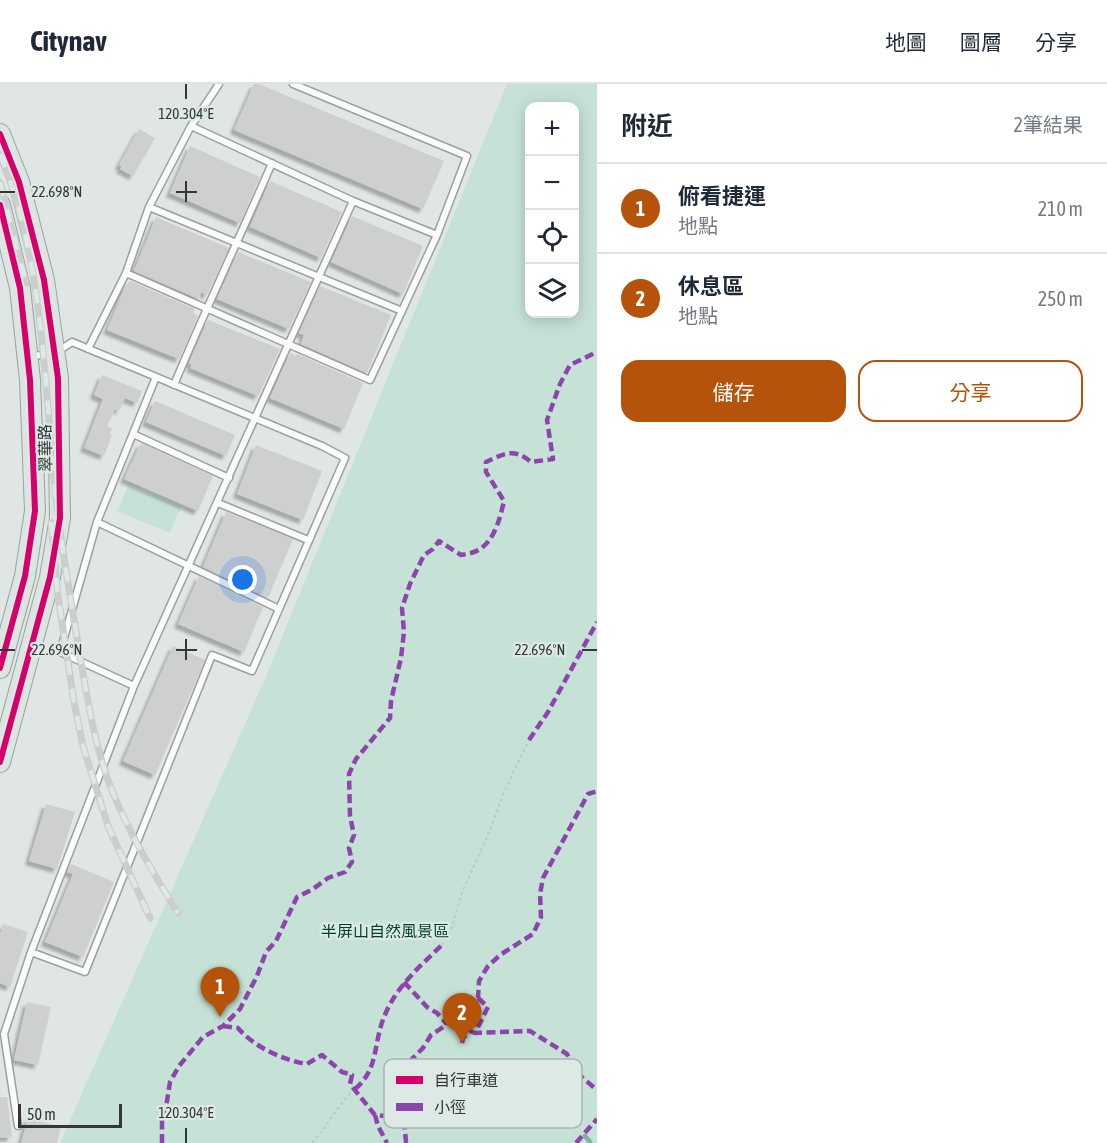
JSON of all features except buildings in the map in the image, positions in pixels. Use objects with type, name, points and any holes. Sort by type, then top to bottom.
[{"type":"main road","name":"翠華路","points":[[0,134],[19,182],[44,280],[58,378],[60,518],[50,577],[0,668]]},
{"type":"main road","name":"翠華路","points":[[0,205],[20,288],[27,357],[35,511],[0,762]]},
{"type":"lane","points":[[88,349],[126,273],[149,207],[191,126],[219,84]]},
{"type":"lane","points":[[126,273],[370,380],[437,235],[467,156],[292,84]]},
{"type":"lane","points":[[191,126],[354,201],[437,235]]},
{"type":"lane","points":[[174,385],[206,308],[272,163]]},
{"type":"lane","points":[[18,1125],[4,1034],[31,951],[134,686],[256,419],[317,278],[354,201]]},
{"type":"lane","points":[[149,207],[402,311]]},
{"type":"lane","points":[[27,357],[54,354],[72,342],[322,446],[345,458],[252,671],[212,655],[85,972],[31,951]]},
{"type":"lane","points":[[134,686],[60,652],[97,522],[156,377]]},
{"type":"lane","points":[[133,434],[229,478]]},
{"type":"lane","points":[[218,503],[308,540]]},
{"type":"lane","points":[[97,522],[279,609]]},
{"type":"path","points":[[442,945],[451,930],[463,890],[488,836],[504,792],[529,740]]},
{"type":"path","points":[[312,1143],[338,1110],[345,1097],[355,1089]]},
{"type":"green space","name":"半屏山自然風景區","points":[[507,84],[597,84],[597,1143],[60,1143],[267,674]]},
{"type":"green space","points":[[128,486],[181,507],[170,533],[117,511]]},
{"type":"waterway","points":[[585,1136],[590,1142]]},
{"type":"railway","points":[[0,154],[25,235],[40,319],[60,531],[89,708],[113,793],[151,869],[178,913]]},
{"type":"railway","points":[[0,182],[26,283]]},
{"type":"railway","points":[[51,522],[58,596],[83,746],[108,826],[150,918]]},
{"type":"marked path","points":[[162,1143],[162,1117],[170,1082],[179,1066],[203,1037],[223,1026],[240,1009],[266,952],[276,941],[297,897],[328,878],[345,872],[352,862],[349,848],[354,835],[350,816],[349,774],[356,759],[390,718],[404,632],[402,608],[410,584],[424,555],[439,541],[461,555],[478,550],[490,540],[499,521],[504,501],[486,472],[486,462],[509,453],[519,455],[531,462],[553,459],[547,420],[560,384],[570,365],[597,352]]},
{"type":"marked path","points":[[529,740],[548,712],[597,622]]},
{"type":"marked path","points":[[412,1059],[431,1035],[451,1022],[460,1011],[478,998],[479,981],[488,966],[500,955],[533,934],[541,917],[540,894],[543,878],[588,794],[597,791]]},
{"type":"marked path","points":[[355,1089],[363,1081],[372,1065],[384,1017],[395,996],[409,978],[442,945]]},
{"type":"marked path","points":[[404,982],[427,1007],[437,1013],[447,1024]]},
{"type":"marked path","points":[[478,998],[488,1007],[475,1033],[530,1031],[567,1054],[570,1059]]},
{"type":"marked path","points":[[223,1026],[238,1028],[261,1047],[288,1059],[307,1064],[322,1055],[342,1072],[352,1075],[350,1084],[375,1115],[384,1116]]},
{"type":"marked path","points":[[462,1043],[463,1038],[470,1031],[475,1033]]},
{"type":"marked path","points":[[582,1077],[597,1090]]},
{"type":"marked path","points":[[375,1115],[387,1143]]},
{"type":"marked path","points":[[576,1143],[597,1119]]},
{"type":"marked path","points":[[405,1128],[406,1143]]},
{"type":"cycle path","points":[[0,134],[19,182],[44,280],[58,378],[60,518],[50,577],[0,762]]},
{"type":"cycle path","points":[[0,205],[20,288],[30,380],[35,511],[25,576],[0,668]]},
{"type":"place","name":"俯看捷運","points":[[220,1017]]},
{"type":"place","name":"休息區","points":[[462,1043]]}]
